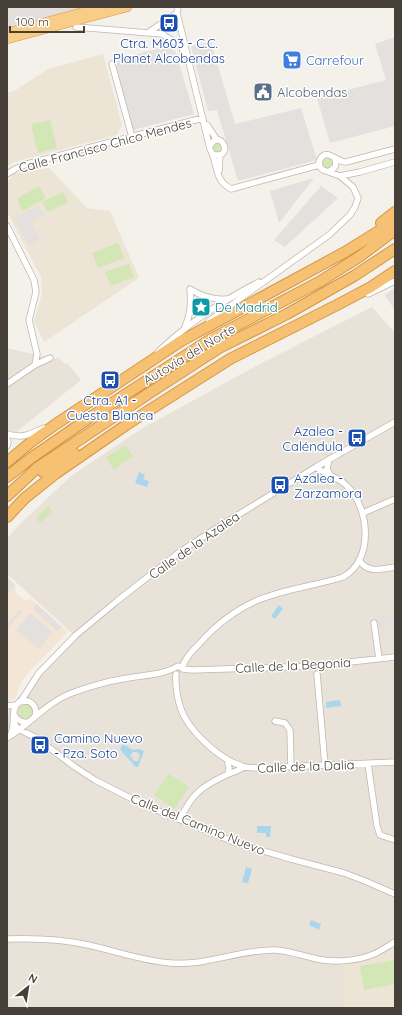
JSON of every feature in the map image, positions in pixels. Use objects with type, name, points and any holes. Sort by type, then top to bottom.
[{"type":"highway","points":[[7,32],[102,7]]},
{"type":"highway","points":[[7,39],[127,7]]},
{"type":"highway","points":[[76,27],[112,11]]},
{"type":"highway","points":[[311,270],[370,231],[395,212]]},
{"type":"highway","points":[[7,462],[56,424],[181,341],[345,252],[395,221]]},
{"type":"highway","name":"Autovía del Norte","points":[[7,477],[31,458],[89,418],[211,339],[319,282],[359,257],[395,230]]},
{"type":"highway","name":"Autovía del Norte","points":[[7,496],[37,468],[219,348],[287,314],[354,276],[395,249]]},
{"type":"highway","points":[[7,517],[25,498],[55,474],[126,425],[230,359],[339,304],[395,272]]},
{"type":"highway","points":[[7,471],[55,430],[154,362],[164,353]]},
{"type":"highway","points":[[7,496],[53,465],[126,425]]},
{"type":"street","points":[[149,32],[177,10],[210,149],[213,154],[218,177],[223,185],[231,189],[319,165]]},
{"type":"street","points":[[76,27],[162,34],[181,46],[191,70]]},
{"type":"street","points":[[112,64],[132,137]]},
{"type":"street","points":[[203,118],[217,140],[221,141],[225,148],[224,152],[220,155],[218,177]]},
{"type":"street","name":"Calle Francisco Chico Mendes","points":[[7,174],[27,164],[203,118]]},
{"type":"street","points":[[210,146],[213,141],[217,140]]},
{"type":"street","points":[[181,341],[329,235],[350,215],[358,198],[353,187],[340,176],[323,170],[319,165],[320,159],[326,154],[331,155],[341,162],[346,162],[395,149]]},
{"type":"street","points":[[213,154],[220,155]]},
{"type":"street","points":[[329,171],[335,168],[336,159]]},
{"type":"street","points":[[340,176],[395,162]]},
{"type":"street","points":[[7,226],[34,280],[36,292],[29,320],[37,354],[35,365]]},
{"type":"street","points":[[142,367],[184,328],[226,299],[279,271]]},
{"type":"street","points":[[339,304],[352,302],[395,281]]},
{"type":"street","points":[[184,328],[188,321],[191,303],[190,289],[215,300],[226,299]]},
{"type":"street","points":[[7,384],[35,365],[50,358]]},
{"type":"street","name":"Calle de la Azalea","points":[[21,701],[39,673],[76,635],[181,551],[329,459],[395,422]]},
{"type":"street","points":[[7,434],[18,437],[26,436],[56,424]]},
{"type":"street","points":[[7,439],[7,446]]},
{"type":"street","points":[[329,459],[327,469],[331,477]]},
{"type":"street","points":[[183,670],[189,655],[208,634],[257,600],[343,577],[354,569],[363,549],[365,535],[363,514],[359,503],[346,485],[316,467]]},
{"type":"street","points":[[363,514],[395,499]]},
{"type":"street","points":[[359,560],[364,567],[371,570],[395,567]]},
{"type":"street","points":[[374,623],[379,659]]},
{"type":"street","name":"Calle de la Begonia","points":[[175,672],[180,675],[183,670],[314,666],[395,657]]},
{"type":"street","points":[[7,706],[16,705],[21,701],[28,701],[43,706],[70,694],[122,679],[175,672]]},
{"type":"street","name":"Calle de la Dalia","points":[[175,672],[177,692],[184,715],[193,730],[228,759],[244,767],[291,767],[395,762]]},
{"type":"street","points":[[317,674],[325,765]]},
{"type":"street","points":[[8,738],[54,702]]},
{"type":"street","points":[[34,704],[36,711],[30,729],[34,737]]},
{"type":"street","points":[[8,738],[12,733],[16,705]]},
{"type":"street","points":[[7,712],[21,722],[32,720]]},
{"type":"street","points":[[14,718],[20,730]]},
{"type":"street","points":[[275,720],[286,723],[290,730],[291,767]]},
{"type":"street","name":"Calle del Camino Nuevo","points":[[20,730],[34,737],[95,780],[142,804],[236,842],[291,860],[344,873],[395,894]]},
{"type":"street","points":[[228,759],[228,774]]},
{"type":"street","points":[[368,764],[377,826],[380,835],[395,840]]},
{"type":"street","points":[[180,819],[188,804],[198,791],[209,783],[244,767]]},
{"type":"street","points":[[7,939],[24,938],[61,940],[148,960],[172,963],[197,962],[241,953],[273,950],[284,950],[319,960],[352,960],[374,954],[395,942]]},
{"type":"shaded area","points":[[7,7],[104,7],[7,33]]},
{"type":"shaded area","points":[[395,37],[395,126],[330,143],[317,98],[386,80],[375,44]]},
{"type":"shaded area","points":[[211,42],[235,124],[301,108],[317,160],[238,181],[217,110],[208,111],[191,46]]},
{"type":"shaded area","points":[[169,46],[176,53],[194,114],[133,130],[116,67],[118,59]]},
{"type":"shaded area","points":[[103,54],[122,125],[117,135],[14,162],[7,167],[7,93],[16,90],[48,69]]},
{"type":"shaded area","points":[[49,168],[87,208],[110,211],[139,278],[44,342],[34,322],[42,293],[41,277],[7,212],[7,183],[13,174]]},
{"type":"shaded area","points":[[314,178],[279,223],[270,191]]},
{"type":"shaded area","points":[[321,186],[338,198],[285,247],[274,240]]},
{"type":"shaded area","points":[[38,205],[44,215],[31,222],[40,240],[29,246],[15,219]]},
{"type":"shaded area","points":[[395,288],[395,311],[385,295]]},
{"type":"shaded area","points":[[372,307],[395,333],[395,1008],[7,1008],[7,714],[13,703],[74,635],[7,574],[7,538],[71,476],[143,428],[256,366]]},
{"type":"shaded area","points":[[7,348],[46,357],[49,356],[56,359],[58,357],[65,364],[67,363],[81,380],[15,433],[7,430]]},
{"type":"shaded area","points":[[7,577],[15,585],[16,593],[24,600],[31,599],[68,632],[28,673],[22,681],[16,697],[9,702],[7,702]]},
{"type":"shaded area","points":[[7,577],[15,585],[8,593],[7,592]]},
{"type":"shaded area","points":[[37,604],[62,627],[57,631],[33,609]]},
{"type":"shaded area","points":[[19,610],[22,612],[7,629],[7,624]]},
{"type":"shaded area","points":[[30,613],[53,632],[39,649],[16,630]]},
{"type":"shaded area","points":[[395,615],[395,624],[377,627],[375,617]]},
{"type":"shaded area","points":[[395,947],[395,1008],[344,1008],[344,965],[384,954]]},
{"type":"green space","points":[[50,120],[57,148],[38,153],[31,124]]},
{"type":"green space","points":[[217,143],[222,148],[217,153],[212,148]]},
{"type":"green space","points":[[326,158],[330,158],[332,159],[332,167],[326,168],[323,165],[323,161]]},
{"type":"green space","points":[[39,186],[46,198],[23,211],[17,199]]},
{"type":"green space","points":[[63,192],[68,202],[48,212],[42,202]]},
{"type":"green space","points":[[118,243],[124,258],[98,268],[92,253]]},
{"type":"green space","points":[[129,264],[134,277],[111,286],[105,272]]},
{"type":"green space","points":[[125,445],[133,456],[114,470],[106,458]]},
{"type":"green space","points":[[48,506],[53,512],[40,523],[36,518]]},
{"type":"green space","points":[[23,704],[29,704],[33,708],[33,714],[29,718],[23,718],[19,714],[19,708]]},
{"type":"green space","points":[[169,774],[189,787],[174,809],[154,795]]},
{"type":"green space","points":[[395,960],[395,984],[364,990],[360,966]]},
{"type":"water","points":[[139,472],[145,475],[143,479],[149,481],[147,487],[135,483]]},
{"type":"water","points":[[279,605],[283,609],[275,619],[271,616]]},
{"type":"water","points":[[340,700],[341,706],[326,708],[326,702]]},
{"type":"water","points":[[123,744],[133,750],[139,749],[144,751],[138,767],[134,766],[120,749]],"holes":[[[133,752],[137,752],[140,755],[138,761],[134,761],[132,759],[133,756],[131,758],[130,756]]]},
{"type":"water","points":[[257,826],[271,826],[270,837],[266,837],[266,833],[257,833]]},
{"type":"water","points":[[246,867],[252,869],[248,883],[242,882]]},
{"type":"water","points":[[311,920],[321,924],[319,930],[309,925]]},
{"type":"place","name":"Ctra. M603 - C.C. Planet Alcobendas","points":[[169,23]]},
{"type":"place","name":"Carrefour","points":[[292,60]]},
{"type":"place","name":"Alcobendas","points":[[263,92]]},
{"type":"place","name":"De Madrid","points":[[201,307]]},
{"type":"place","name":"Ctra. A1 - Cuesta Blanca","points":[[110,380]]},
{"type":"place","name":"Azalea - Caléndula","points":[[357,438]]},
{"type":"place","name":"Azalea - Zarzamora","points":[[280,485]]},
{"type":"place","name":"Camino Nuevo - Pza. Soto","points":[[40,745]]}]
